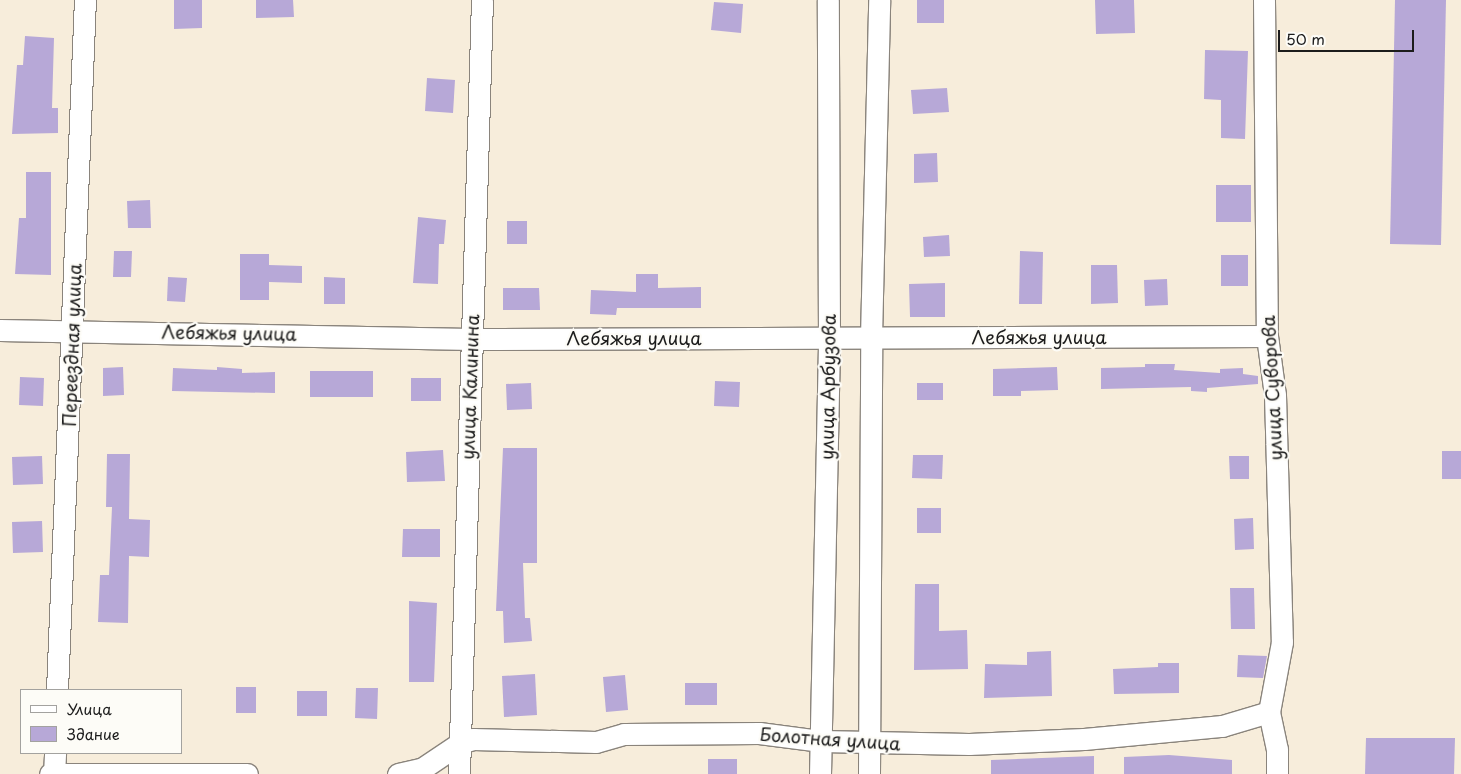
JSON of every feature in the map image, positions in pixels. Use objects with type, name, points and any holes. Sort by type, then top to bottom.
[{"type":"street","name":"Переездная улица","points":[[57,689],[85,0]]},
{"type":"street","name":"улица Калинина","points":[[459,774],[482,0]]},
{"type":"street","name":"улица Арбузова","points":[[820,774],[829,336],[828,0]]},
{"type":"street","points":[[869,774],[871,337],[879,0]]},
{"type":"street","name":"улица Суворова","points":[[1264,0],[1268,336],[1275,395],[1282,642],[1269,712],[1277,749],[1278,774]]},
{"type":"street","name":"Лебяжья улица","points":[[0,330],[471,339],[829,336],[1268,336]]},
{"type":"street","name":"Болотная улица","points":[[398,774],[423,768],[460,743],[474,739],[596,742],[624,734],[674,733],[759,734],[821,741],[868,743],[969,744],[1084,739],[1222,726],[1269,712]]},
{"type":"street","points":[[54,774],[55,754]]},
{"type":"street","points":[[50,774],[247,774]]},
{"type":"building","points":[[174,0],[202,0],[202,28],[174,29]]},
{"type":"building","points":[[256,0],[293,0],[294,17],[256,18]]},
{"type":"building","points":[[917,0],[944,0],[944,23],[917,23]]},
{"type":"building","points":[[1095,0],[1134,0],[1135,33],[1096,34]]},
{"type":"building","points":[[1395,0],[1446,0],[1441,245],[1390,244]]},
{"type":"building","points":[[714,2],[743,4],[741,33],[711,30]]},
{"type":"building","points":[[25,36],[54,38],[52,108],[58,108],[58,133],[12,134],[17,65],[23,65]]},
{"type":"building","points":[[1205,50],[1248,51],[1245,139],[1221,138],[1221,100],[1204,99]]},
{"type":"building","points":[[427,78],[455,80],[453,113],[425,111]]},
{"type":"building","points":[[947,88],[949,112],[913,114],[911,90]]},
{"type":"building","points":[[937,153],[938,182],[914,183],[914,154]]},
{"type":"building","points":[[26,172],[51,172],[51,275],[15,274],[19,218],[26,218]]},
{"type":"building","points":[[1216,185],[1251,185],[1251,222],[1216,222]]},
{"type":"building","points":[[150,200],[151,228],[128,228],[127,201]]},
{"type":"building","points":[[418,217],[446,220],[444,244],[439,244],[438,284],[413,283]]},
{"type":"building","points":[[507,221],[527,221],[527,244],[507,244]]},
{"type":"building","points":[[949,235],[950,256],[924,257],[923,237]]},
{"type":"building","points":[[114,251],[132,251],[131,277],[113,277]]},
{"type":"building","points":[[1020,251],[1043,252],[1042,304],[1019,304]]},
{"type":"building","points":[[240,254],[269,254],[269,265],[302,266],[302,283],[269,282],[269,300],[240,300]]},
{"type":"building","points":[[1221,255],[1248,255],[1248,286],[1221,286]]},
{"type":"building","points":[[1091,265],[1117,265],[1118,303],[1091,304]]},
{"type":"building","points":[[636,274],[658,274],[658,288],[701,287],[701,308],[617,308],[616,315],[590,314],[591,290],[636,292]]},
{"type":"building","points":[[168,277],[187,278],[185,302],[167,301]]},
{"type":"building","points":[[324,277],[345,278],[345,304],[324,304]]},
{"type":"building","points":[[1167,279],[1168,305],[1145,306],[1144,280]]},
{"type":"building","points":[[945,283],[945,317],[910,317],[909,284]]},
{"type":"building","points":[[503,288],[539,288],[540,310],[503,310]]},
{"type":"building","points":[[1145,364],[1175,364],[1174,370],[1220,373],[1220,369],[1243,368],[1243,374],[1258,376],[1258,384],[1207,388],[1207,392],[1191,391],[1191,387],[1101,389],[1101,368],[1145,367]]},
{"type":"building","points":[[123,367],[124,395],[103,396],[103,368]]},
{"type":"building","points":[[217,367],[242,369],[242,373],[275,372],[275,393],[172,391],[173,368],[217,370]]},
{"type":"building","points":[[1057,367],[1058,390],[1021,391],[1021,396],[993,396],[993,369]]},
{"type":"building","points":[[310,371],[373,371],[373,397],[310,397]]},
{"type":"building","points":[[20,377],[44,378],[43,406],[19,405]]},
{"type":"building","points":[[411,378],[441,378],[441,401],[411,401]]},
{"type":"building","points":[[715,381],[740,382],[739,407],[714,406]]},
{"type":"building","points":[[531,383],[532,409],[507,410],[506,384]]},
{"type":"building","points":[[917,383],[943,383],[943,400],[917,400]]},
{"type":"building","points":[[503,448],[537,448],[537,563],[523,563],[525,618],[530,618],[532,641],[504,643],[503,611],[496,611]]},
{"type":"building","points":[[443,450],[445,481],[407,482],[406,452]]},
{"type":"building","points":[[1442,451],[1461,451],[1461,479],[1442,479]]},
{"type":"building","points":[[107,454],[130,454],[129,519],[150,520],[149,557],[129,556],[128,623],[98,622],[100,575],[109,575],[112,507],[106,507]]},
{"type":"building","points":[[913,455],[943,455],[942,479],[912,478]]},
{"type":"building","points":[[42,456],[43,484],[13,485],[12,457]]},
{"type":"building","points":[[1229,456],[1249,456],[1249,479],[1230,479]]},
{"type":"building","points":[[917,508],[941,508],[941,533],[917,533]]},
{"type":"building","points":[[1253,518],[1254,549],[1235,550],[1234,519]]},
{"type":"building","points":[[42,521],[43,552],[13,553],[12,522]]},
{"type":"building","points":[[403,529],[440,529],[440,557],[402,557]]},
{"type":"building","points":[[915,584],[939,584],[939,631],[967,630],[968,669],[914,670]]},
{"type":"building","points":[[1230,588],[1254,588],[1255,629],[1231,629]]},
{"type":"building","points":[[409,601],[437,603],[434,682],[409,682]]},
{"type":"building","points":[[1051,651],[1052,696],[984,698],[985,664],[1027,665],[1027,652]]},
{"type":"building","points":[[1238,655],[1267,656],[1263,678],[1237,677]]},
{"type":"building","points":[[1158,663],[1179,663],[1179,693],[1114,694],[1113,669],[1158,667]]},
{"type":"building","points":[[535,674],[537,715],[504,717],[502,676]]},
{"type":"building","points":[[625,675],[628,710],[606,712],[603,677]]},
{"type":"building","points":[[685,683],[717,683],[717,705],[685,705]]},
{"type":"building","points":[[236,687],[256,687],[256,713],[236,713]]},
{"type":"building","points":[[356,688],[378,688],[377,719],[355,718]]},
{"type":"building","points":[[297,691],[327,691],[327,716],[297,716]]},
{"type":"building","points":[[1366,738],[1455,738],[1454,774],[1365,774]]},
{"type":"building","points":[[1169,755],[1232,760],[1232,774],[1124,774],[1124,757]]},
{"type":"building","points":[[1094,756],[1094,774],[991,774],[991,760]]},
{"type":"building","points":[[708,759],[737,759],[737,774],[708,774]]}]
